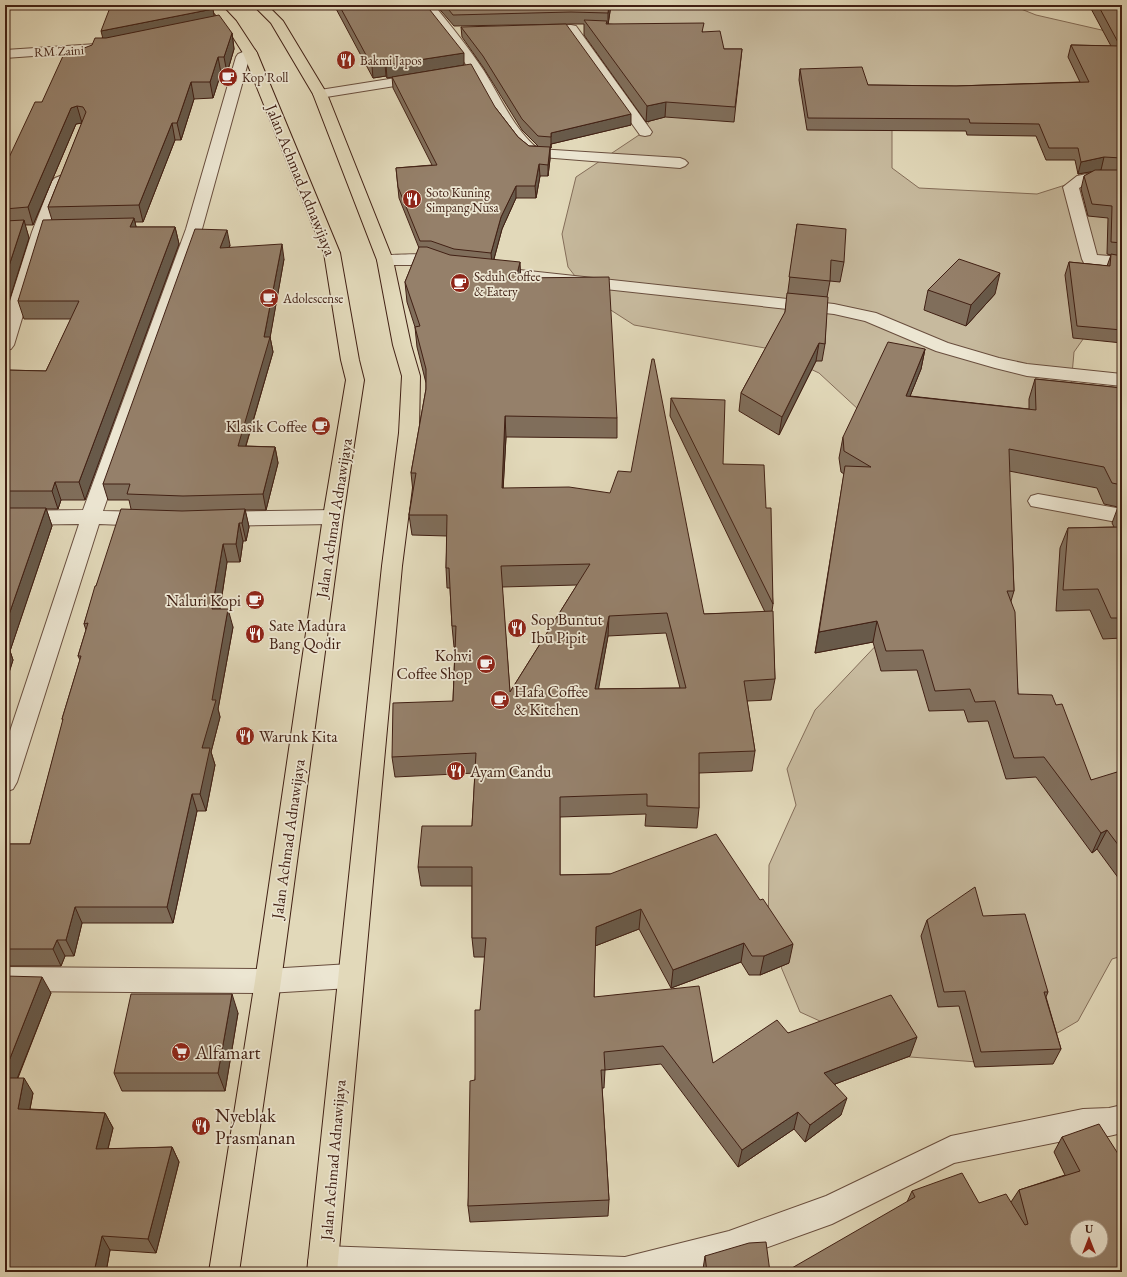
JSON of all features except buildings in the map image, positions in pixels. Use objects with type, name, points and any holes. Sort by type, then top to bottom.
[{"type":"main road","name":"Jalan Achmad Adnawijaya","points":[[214,5],[224,25],[250,53],[332,253],[350,360],[355,380],[333,517],[268,981],[224,1272]]},
{"type":"main road","name":"Jalan Achmad Adnawijaya","points":[[260,5],[276,21],[320,94],[386,267],[402,345],[411,376],[409,432],[392,566],[322,1266]]},
{"type":"street","points":[[427,5],[476,69],[514,132],[534,153],[680,163]]},
{"type":"street","points":[[571,29],[645,132]]},
{"type":"street","points":[[525,30],[586,29]]},
{"type":"street","points":[[449,32],[464,31]]},
{"type":"street","name":"RM Zaini","points":[[5,54],[109,48],[124,45]]},
{"type":"street","points":[[5,782],[91,517],[194,229],[243,56],[250,53]]},
{"type":"street","points":[[461,71],[476,69]]},
{"type":"street","points":[[320,94],[431,76]]},
{"type":"street","points":[[5,345],[40,232],[65,169]]},
{"type":"street","points":[[1122,176],[1092,176],[1078,180],[1071,187],[1090,259],[1122,262]]},
{"type":"street","points":[[177,229],[194,229]]},
{"type":"street","points":[[386,267],[429,274],[454,268]]},
{"type":"street","points":[[479,270],[834,309],[870,317],[942,347],[1027,370],[1122,380]]},
{"type":"street","points":[[1038,501],[1122,516]]},
{"type":"street","points":[[5,518],[91,517],[163,519]]},
{"type":"street","points":[[195,520],[333,517]]},
{"type":"street","points":[[5,979],[268,981],[350,976]]},
{"type":"street","points":[[322,1266],[626,1272],[729,1246],[832,1209],[951,1150],[1083,1123],[1109,1122],[1122,1119]]},
{"type":"shaded area","points":[[606,5],[1011,5],[1036,15],[1119,34],[1122,78],[892,120],[892,168],[919,188],[1037,194],[1122,167],[1122,312],[1093,325],[1074,352],[1071,386],[1122,440],[1122,956],[1112,959],[1078,1021],[1004,1064],[897,1056],[800,1012],[768,936],[769,865],[796,805],[787,769],[815,710],[901,619],[940,485],[819,373],[765,348],[634,325],[592,298],[568,267],[562,234],[576,177],[639,135],[687,71],[605,46]]},
{"type":"place","name":"Bakmi Japos","points":[[346,60]]},
{"type":"place","name":"Kop'Roll","points":[[228,77]]},
{"type":"place","name":"Soto Kuning Simpang Nusa","points":[[412,199]]},
{"type":"place","name":"Seduh Coffee & Eatery","points":[[460,283]]},
{"type":"place","name":"Adolescense","points":[[269,298]]},
{"type":"place","name":"Klasik Coffee","points":[[321,426]]},
{"type":"place","name":"Naluri Kopi","points":[[255,600]]},
{"type":"place","name":"Sop Buntut Ibu Pipit","points":[[517,628]]},
{"type":"place","name":"Sate Madura Bang Qodir","points":[[255,634]]},
{"type":"place","name":"Kohvi Coffee Shop","points":[[486,664]]},
{"type":"place","name":"Hafa Coffee & Kitchen","points":[[500,700]]},
{"type":"place","name":"Warunk Kita","points":[[245,736]]},
{"type":"place","name":"Ayam Candu","points":[[456,771]]},
{"type":"place","name":"Alfamart","points":[[181,1052]]},
{"type":"place","name":"Nyeblak Prasmanan","points":[[201,1126]]}]
